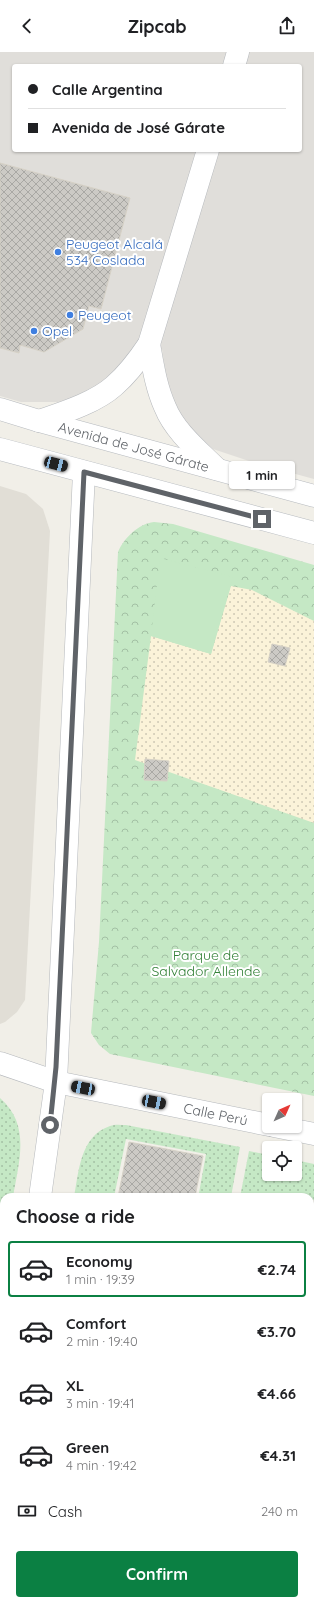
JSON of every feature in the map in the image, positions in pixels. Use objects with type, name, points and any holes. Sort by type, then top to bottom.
[{"type":"street","points":[[235,64],[238,52]]},
{"type":"street","points":[[39,421],[85,404],[114,387],[134,365],[150,344],[207,152]]},
{"type":"street","points":[[150,344],[156,385],[165,409],[179,430],[217,469]]},
{"type":"street","name":"Avenida de José Gárate","points":[[0,409],[314,496]]},
{"type":"street","points":[[0,449],[314,533]]},
{"type":"street","points":[[41,1193],[56,1082],[84,472]]},
{"type":"street","name":"Calle Perú","points":[[0,1063],[56,1082],[262,1124]]},
{"type":"street","points":[[302,1132],[314,1134]]},
{"type":"shaded area","points":[[0,52],[314,52],[314,479],[255,463],[213,449],[180,417],[167,385],[162,349],[137,341],[121,366],[91,392],[58,402],[21,402],[0,396]]},
{"type":"shaded area","points":[[0,486],[26,494],[43,509],[50,531],[25,1000],[17,1012],[5,1022],[0,1024]]},
{"type":"green space","name":"Parque de Salvador Allende","points":[[154,522],[173,524],[314,565],[314,1096],[110,1054],[99,1045],[91,1033],[99,942],[118,552],[132,532],[148,523]]},
{"type":"green space","points":[[160,558],[233,577],[211,654],[151,636]]},
{"type":"green space","points":[[0,1098],[10,1109],[16,1120],[19,1132],[20,1157],[14,1193],[0,1193]]},
{"type":"green space","points":[[116,1125],[126,1125],[240,1147],[232,1193],[199,1193],[206,1154],[126,1139],[115,1193],[75,1193],[80,1166],[87,1146],[92,1138],[100,1131]]},
{"type":"green space","points":[[249,1151],[262,1154],[262,1181],[302,1181],[302,1161],[314,1164],[314,1193],[241,1193]]},
{"type":"sand","points":[[231,586],[252,590],[314,621],[314,823],[135,760],[151,636],[211,654]]},
{"type":"building","name":"Peugeot Alcalá 534 Coslada","points":[[0,163],[130,198],[101,309],[89,306],[83,329],[44,352],[20,345],[19,353],[0,348]]},
{"type":"building","points":[[272,644],[290,648],[285,666],[268,662]]},
{"type":"building","points":[[145,759],[169,761],[167,781],[144,780]]},
{"type":"building","points":[[129,1142],[203,1156],[196,1193],[119,1193]]},
{"type":"place","name":"Peugeot Alcalá 534 Coslada","points":[[58,252]]},
{"type":"place","name":"Peugeot","points":[[70,315]]},
{"type":"place","name":"Opel","points":[[34,331]]},
{"type":"route","points":[[50,1125],[56,1082],[84,472],[262,519]]}]
